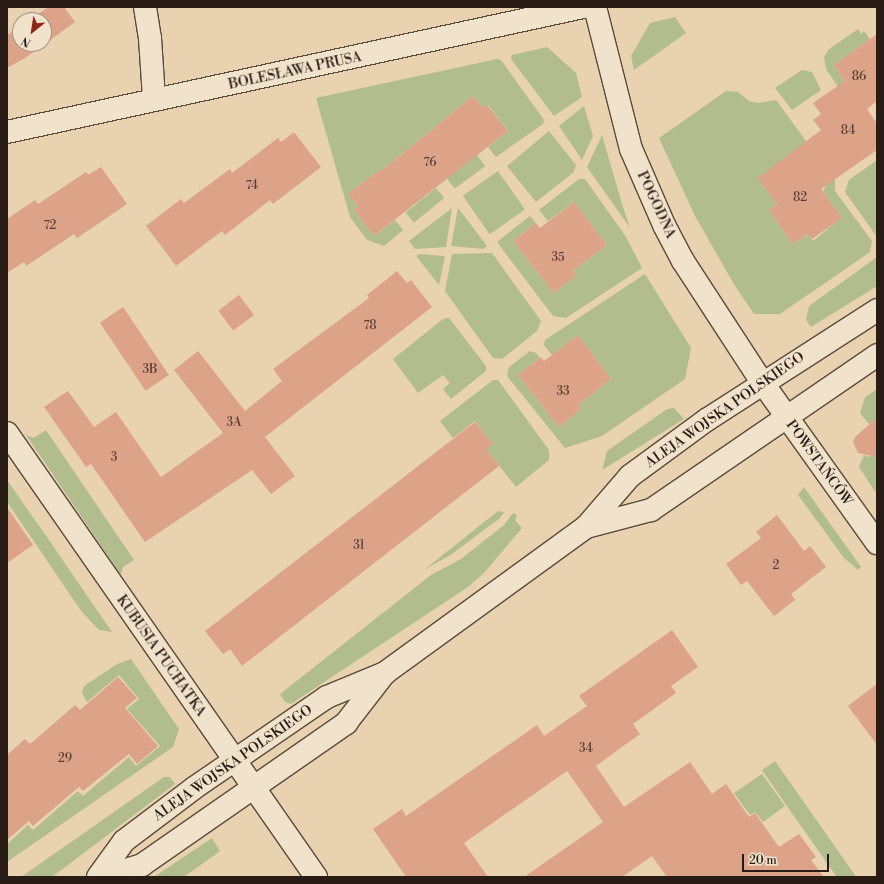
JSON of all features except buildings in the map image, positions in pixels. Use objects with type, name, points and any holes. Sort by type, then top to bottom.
[{"type":"street","points":[[145,7],[150,38],[154,99]]},
{"type":"street","name":"BOLESŁAWA PRUSA","points":[[7,132],[154,99],[362,58],[583,7]]},
{"type":"street","name":"POGODNA","points":[[595,7],[629,143],[664,225],[686,267],[762,382]]},
{"type":"street","name":"ALEJA WOJSKA POLSKIEGO","points":[[98,877],[124,841],[233,761],[327,697],[385,673],[586,527],[630,476],[762,382],[877,310]]},
{"type":"street","name":"ALEJA WOJSKA POLSKIEGO","points":[[586,527],[651,510],[877,355]]},
{"type":"street","name":"POWSTAŃCÓW","points":[[762,382],[877,543]]},
{"type":"street","name":"KUBUSIA PUCHATKA","points":[[7,433],[233,761],[316,877]]},
{"type":"street","name":"ALEJA WOJSKA POLSKIEGO","points":[[102,877],[142,865],[254,789],[346,723],[385,673]]},
{"type":"green space","points":[[675,17],[686,33],[634,70],[631,56],[650,23]]},
{"type":"green space","points":[[858,29],[861,34],[864,31],[870,39],[834,65],[850,89],[843,94],[826,69],[824,57],[828,50]]},
{"type":"green space","points":[[547,47],[576,73],[582,97],[554,116],[511,59],[512,55]]},
{"type":"green space","points":[[497,59],[501,60],[544,120],[543,124],[496,157],[488,147],[508,131],[488,105],[483,108],[473,96],[380,172],[379,170],[348,194],[358,206],[354,210],[374,236],[395,220],[403,230],[384,246],[367,240],[350,217],[316,98]]},
{"type":"green space","points":[[802,70],[812,72],[821,90],[792,110],[775,88]]},
{"type":"green space","points":[[726,91],[738,92],[749,101],[758,103],[776,100],[806,141],[807,148],[777,204],[769,210],[793,244],[808,234],[813,241],[841,218],[823,191],[829,181],[835,180],[835,191],[872,241],[870,252],[780,314],[754,314],[735,286],[695,216],[659,138]]},
{"type":"green space","points":[[584,106],[593,136],[582,160],[559,126]]},
{"type":"green space","points":[[549,131],[576,165],[574,172],[536,202],[507,166]]},
{"type":"green space","points":[[602,135],[622,204],[630,228],[587,167]]},
{"type":"green space","points":[[477,155],[485,166],[454,189],[446,177]]},
{"type":"green space","points":[[877,160],[877,237],[845,192],[849,180]]},
{"type":"green space","points":[[498,171],[525,210],[490,234],[463,196]]},
{"type":"green space","points":[[579,179],[585,179],[626,237],[642,268],[566,318],[553,316],[497,242],[530,216],[536,223],[513,241],[554,293],[577,275],[573,271],[607,245],[574,202],[548,221],[539,210]]},
{"type":"green space","points":[[436,188],[444,198],[414,223],[406,213]]},
{"type":"green space","points":[[452,208],[446,247],[415,249],[409,241]]},
{"type":"green space","points":[[458,208],[487,246],[484,249],[451,246]]},
{"type":"green space","points":[[492,253],[541,321],[537,331],[502,359],[493,358],[445,291],[452,254]]},
{"type":"green space","points":[[419,254],[445,256],[439,285],[416,256]]},
{"type":"green space","points":[[877,257],[877,286],[811,327],[806,320],[809,306]]},
{"type":"green space","points":[[645,274],[691,348],[685,379],[602,436],[565,448],[507,376],[509,367],[530,351],[536,353],[540,358],[518,375],[559,427],[581,409],[578,405],[611,379],[578,335],[552,355],[544,345],[545,340]]},
{"type":"green space","points":[[449,318],[486,366],[486,371],[451,399],[443,389],[450,383],[443,375],[418,393],[393,359],[443,319]]},
{"type":"green space","points":[[493,380],[498,380],[549,450],[549,460],[516,487],[486,449],[492,444],[475,421],[453,438],[440,421]]},
{"type":"green space","points":[[877,389],[877,419],[869,424],[860,413],[865,397]]},
{"type":"green space","points":[[674,408],[684,419],[602,470],[607,451],[667,409]]},
{"type":"green space","points":[[46,430],[134,560],[123,567],[121,575],[26,435],[34,438]]},
{"type":"green space","points":[[877,452],[877,486],[875,492],[859,467],[864,455],[869,457]]},
{"type":"green space","points":[[7,480],[112,632],[99,630],[82,612],[7,502]]},
{"type":"green space","points":[[804,487],[861,567],[858,570],[844,558],[798,495]]},
{"type":"green space","points":[[498,511],[504,512],[500,518],[452,554],[424,570]]},
{"type":"green space","points":[[513,513],[517,515],[515,520],[522,528],[484,573],[468,587],[291,704],[285,702],[280,694],[431,575],[461,559],[504,525]]},
{"type":"green space","points":[[131,659],[179,729],[173,747],[7,862],[7,844],[28,825],[33,830],[78,791],[83,796],[129,757],[136,766],[160,746],[127,709],[139,699],[119,675],[87,702],[82,693],[84,686],[117,664]]},
{"type":"green space","points":[[775,761],[856,877],[837,877],[762,770]]},
{"type":"green space","points":[[762,774],[785,806],[763,822],[755,812],[750,815],[734,793]]},
{"type":"green space","points":[[164,777],[170,777],[175,784],[52,877],[21,877]]},
{"type":"green space","points":[[212,838],[220,851],[184,877],[154,877]]}]
